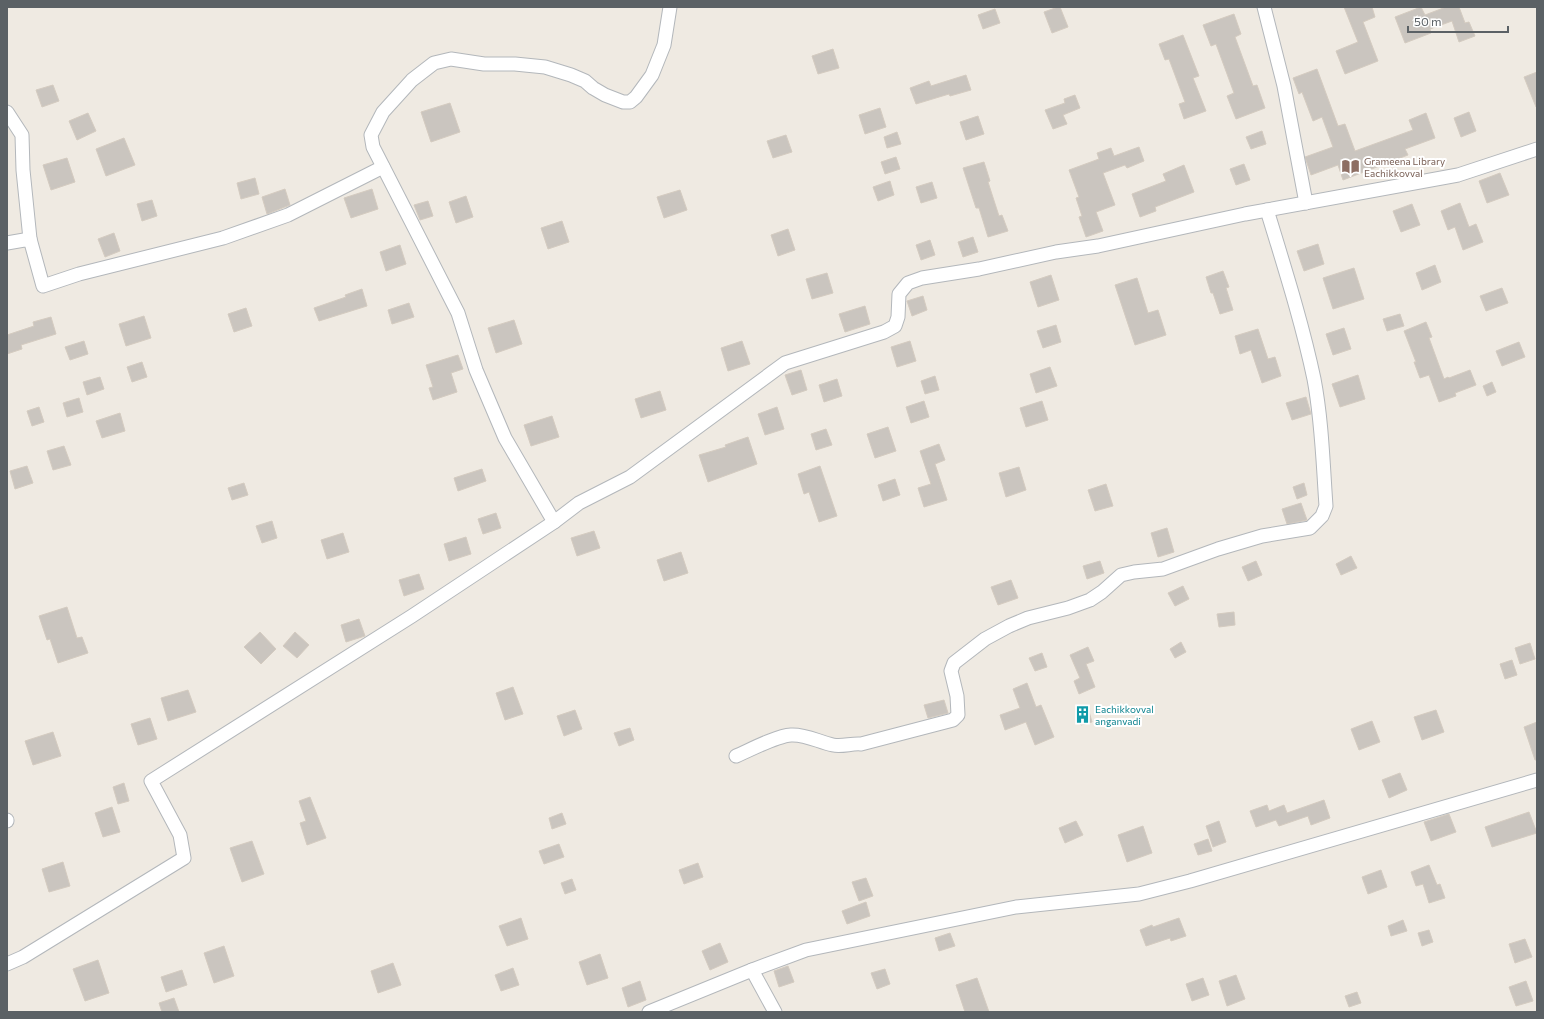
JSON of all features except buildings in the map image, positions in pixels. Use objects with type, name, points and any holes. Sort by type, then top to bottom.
[{"type":"street","points":[[554,522],[505,438],[476,370],[458,313],[383,168],[373,147],[371,135],[383,112],[412,80],[434,63],[451,59],[484,64],[515,64],[545,67],[571,74],[585,81],[605,95],[623,102],[630,102],[636,97],[652,75],[664,45],[670,7]]},
{"type":"street","points":[[1264,7],[1284,86],[1306,202]]},
{"type":"street","points":[[7,112],[22,135],[23,170],[30,239],[43,286],[79,274],[223,238],[288,215],[383,168]]},
{"type":"street","points":[[7,964],[36,949],[184,858],[180,835],[151,781],[412,616],[554,522],[579,503],[630,477],[785,363],[884,332],[895,326],[898,317],[899,294],[908,283],[922,278],[979,270],[1056,252],[1098,246],[1306,202],[1458,175],[1537,148]]},
{"type":"street","points":[[736,756],[775,739],[790,735],[804,737],[835,746],[853,743],[861,744],[953,720],[958,715],[959,707],[951,671],[954,663],[985,639],[1028,618],[1068,608],[1090,600],[1102,592],[1121,575],[1163,569],[1218,549],[1262,536],[1310,528],[1316,523],[1322,516],[1326,506],[1320,420],[1314,379],[1299,317],[1267,210]]},
{"type":"street","points":[[7,243],[30,239]]},
{"type":"street","points":[[649,1012],[752,970],[806,950],[1009,909],[1139,894],[1190,882],[1537,780]]},
{"type":"street","points":[[752,970],[775,1012]]},
{"type":"place","name":"Grameena Library Eachikkovval","points":[[1351,167]]},
{"type":"place","name":"Eachikkovval anganvadi","points":[[1082,715]]}]
